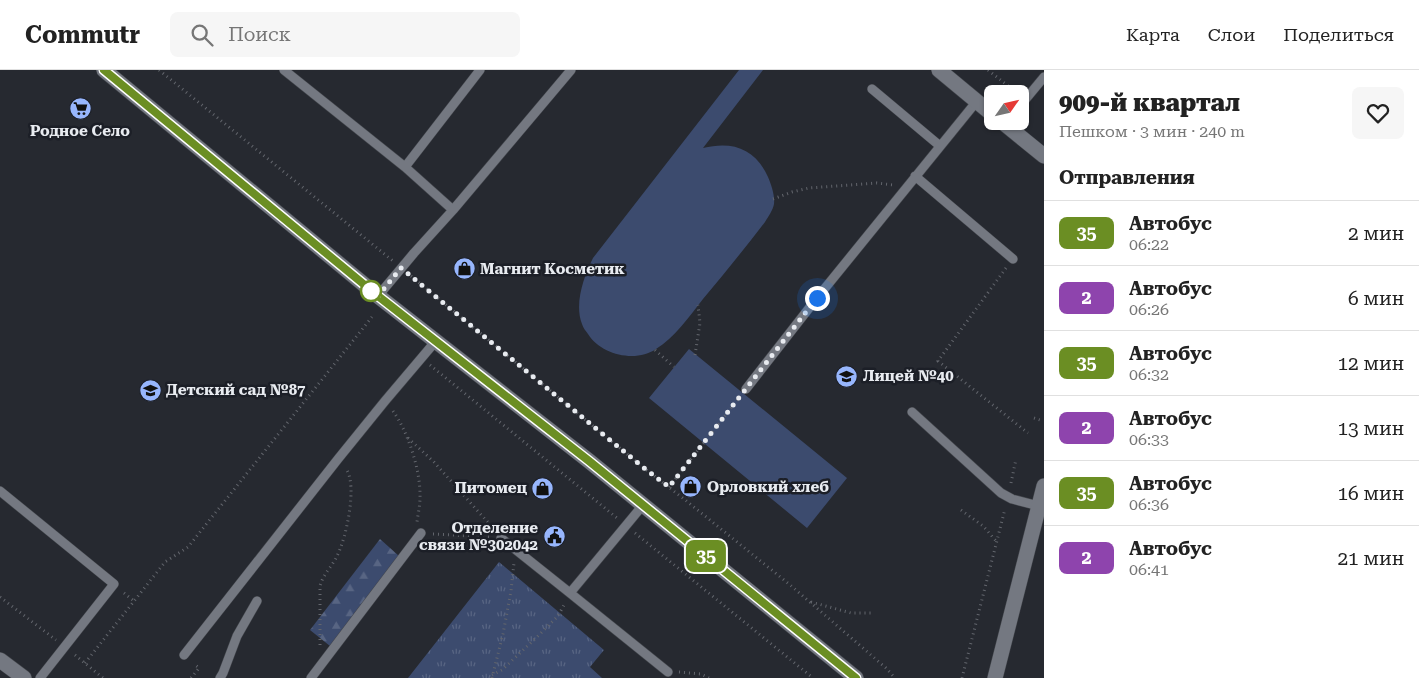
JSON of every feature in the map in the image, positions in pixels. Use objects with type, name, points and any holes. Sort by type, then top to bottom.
[{"type":"street","points":[[104,70],[378,296],[589,461],[856,678]]},
{"type":"street","points":[[939,70],[984,107]]},
{"type":"street","points":[[1014,130],[1044,156]]},
{"type":"street","points":[[995,678],[1044,486]]},
{"type":"street","points":[[0,660],[24,678]]},
{"type":"lane","points":[[284,70],[405,167],[453,210]]},
{"type":"lane","points":[[405,167],[480,70]]},
{"type":"lane","points":[[378,296],[571,70]]},
{"type":"lane","points":[[1029,95],[1044,77]]},
{"type":"lane","points":[[872,89],[940,146]]},
{"type":"lane","points":[[746,389],[977,101]]},
{"type":"lane","points":[[915,176],[1013,259]]},
{"type":"lane","points":[[184,655],[338,458],[435,342]]},
{"type":"lane","points":[[912,412],[1001,493],[1012,499],[1039,506]]},
{"type":"lane","points":[[0,491],[114,584],[40,678]]},
{"type":"lane","points":[[570,593],[643,505]]},
{"type":"lane","points":[[311,678],[421,533]]},
{"type":"lane","points":[[501,538],[668,672]]},
{"type":"lane","points":[[224,676],[237,636],[258,601]]},
{"type":"path","points":[[159,70],[809,601],[895,678]]},
{"type":"path","points":[[988,70],[1006,85]]},
{"type":"path","points":[[773,200],[792,192],[809,188],[877,182],[907,186]]},
{"type":"path","points":[[1013,259],[938,361],[1028,433]]},
{"type":"path","points":[[696,355],[700,323],[698,305]]},
{"type":"path","points":[[85,663],[165,562],[188,547],[372,317]]},
{"type":"path","points":[[655,350],[674,367]]},
{"type":"path","points":[[669,487],[746,389]]},
{"type":"path","points":[[385,400],[396,415],[406,437],[419,476],[420,498],[417,521],[421,533],[501,538]]},
{"type":"path","points":[[1034,418],[1043,421]]},
{"type":"path","points":[[406,437],[434,462],[501,538]]},
{"type":"path","points":[[321,665],[319,626],[320,586],[322,578],[339,553],[352,500],[348,472],[338,458]]},
{"type":"path","points":[[962,678],[997,542],[1016,458]]},
{"type":"path","points":[[961,510],[976,520],[997,542]]},
{"type":"path","points":[[491,677],[503,634],[517,550]]},
{"type":"path","points":[[491,677],[502,670],[558,616],[570,593]]},
{"type":"path","points":[[0,597],[103,678]]},
{"type":"path","points":[[809,601],[851,613],[874,613]]},
{"type":"path","points":[[191,678],[199,668]]},
{"type":"path","points":[[668,672],[701,674],[709,678]]},
{"type":"green space","points":[[739,70],[763,70],[703,148],[724,145],[733,146],[742,149],[756,159],[768,177],[773,193],[773,209],[765,222],[676,333],[656,349],[639,356],[619,355],[610,352],[594,341],[583,327],[580,316],[581,290],[593,258]]},
{"type":"green space","points":[[689,349],[847,478],[807,528],[649,398]]},
{"type":"green space","points":[[380,539],[399,556],[330,646],[310,630]]},
{"type":"green space","points":[[499,562],[604,650],[590,667],[602,678],[408,678]]},
{"type":"bus line","name":"35","points":[[104,70],[378,296],[589,461],[856,678]]},
{"type":"place","name":"Родное Село","points":[[80,108]]},
{"type":"place","name":"Магнит Косметик","points":[[464,269]]},
{"type":"place","name":"Лицей №40","points":[[847,376]]},
{"type":"place","name":"Детский сад №87","points":[[150,390]]},
{"type":"place","name":"Орловкий хлеб","points":[[691,487]]},
{"type":"place","name":"Питомец","points":[[543,488]]},
{"type":"place","name":"Отделение связи №302042","points":[[554,537]]},
{"type":"route","points":[[371,291],[378,296],[401,268],[669,487],[817,298]]}]
